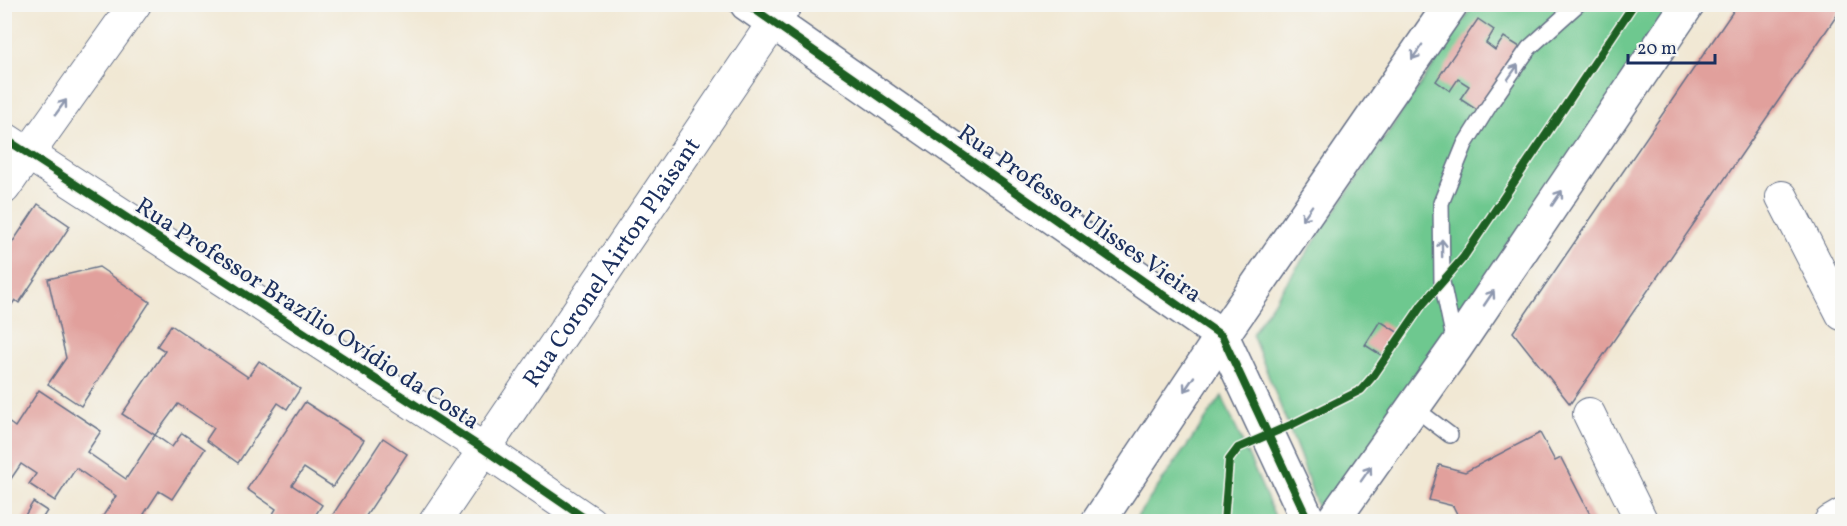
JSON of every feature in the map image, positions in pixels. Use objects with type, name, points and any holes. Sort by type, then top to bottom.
[{"type":"main road","name":"Rua Professor Ulisses Vieira","points":[[747,4],[780,14],[1222,336],[1309,522]]},
{"type":"main road","points":[[1098,522],[1222,336],[1451,4]]},
{"type":"main road","points":[[1332,522],[1456,347],[1688,4]]},
{"type":"street","points":[[4,188],[16,146],[135,4]]},
{"type":"street","name":"Rua Coronel Airton Plaisant","points":[[435,522],[780,14]]},
{"type":"street","name":"Rua Professor Brazílio Ovídio da Costa","points":[[16,146],[485,450],[590,522]]},
{"type":"street","points":[[1782,197],[1842,314]]},
{"type":"street","points":[[1589,414],[1642,522]]},
{"type":"street","points":[[1830,522],[1842,515]]},
{"type":"lane","points":[[1456,347],[1442,282],[1441,203],[1466,144],[1497,94],[1529,48],[1578,4]]},
{"type":"lane","points":[[1413,407],[1450,435]]},
{"type":"green space","points":[[1474,5],[1678,5],[1322,521],[1300,456],[1252,334]]},
{"type":"green space","points":[[1222,396],[1277,521],[1134,521]]},
{"type":"building","points":[[1738,4],[1842,4],[1842,8],[1570,404],[1513,332]]},
{"type":"building","points":[[1478,19],[1494,30],[1486,43],[1495,50],[1504,37],[1520,47],[1477,110],[1460,99],[1469,86],[1458,79],[1450,91],[1436,81]]},
{"type":"building","points":[[38,204],[70,226],[19,303],[15,300],[4,316],[4,255]]},
{"type":"building","points":[[99,267],[150,302],[81,406],[48,384],[66,358],[48,279]]},
{"type":"building","points":[[1380,321],[1399,333],[1384,357],[1365,345]]},
{"type":"building","points":[[171,325],[248,377],[259,361],[300,389],[287,409],[278,403],[238,463],[206,440],[214,428],[178,404],[155,435],[122,414],[165,351],[157,346]]},
{"type":"building","points":[[39,390],[101,431],[87,452],[126,479],[155,435],[172,447],[182,433],[205,449],[172,499],[159,491],[144,514],[156,522],[99,522],[116,496],[76,468],[55,501],[29,484],[36,474],[21,464],[4,489],[4,419],[15,427]]},
{"type":"building","points":[[305,402],[364,440],[333,487],[304,468],[292,485],[322,505],[311,522],[268,522],[276,509],[247,489]]},
{"type":"building","points":[[1540,433],[1555,461],[1561,458],[1594,522],[1461,522],[1453,506],[1429,500],[1439,465],[1465,472]]},
{"type":"building","points":[[383,438],[407,454],[362,522],[328,522]]},
{"type":"building","points":[[33,502],[47,511],[40,522],[21,522]]},
{"type":"cycle path","points":[[747,4],[1222,336],[1309,522]]},
{"type":"cycle path","points":[[1224,522],[1229,460],[1238,448],[1361,390],[1374,375],[1422,305],[1463,258],[1634,4]]},
{"type":"cycle path","points":[[4,138],[485,450],[590,522]]}]
